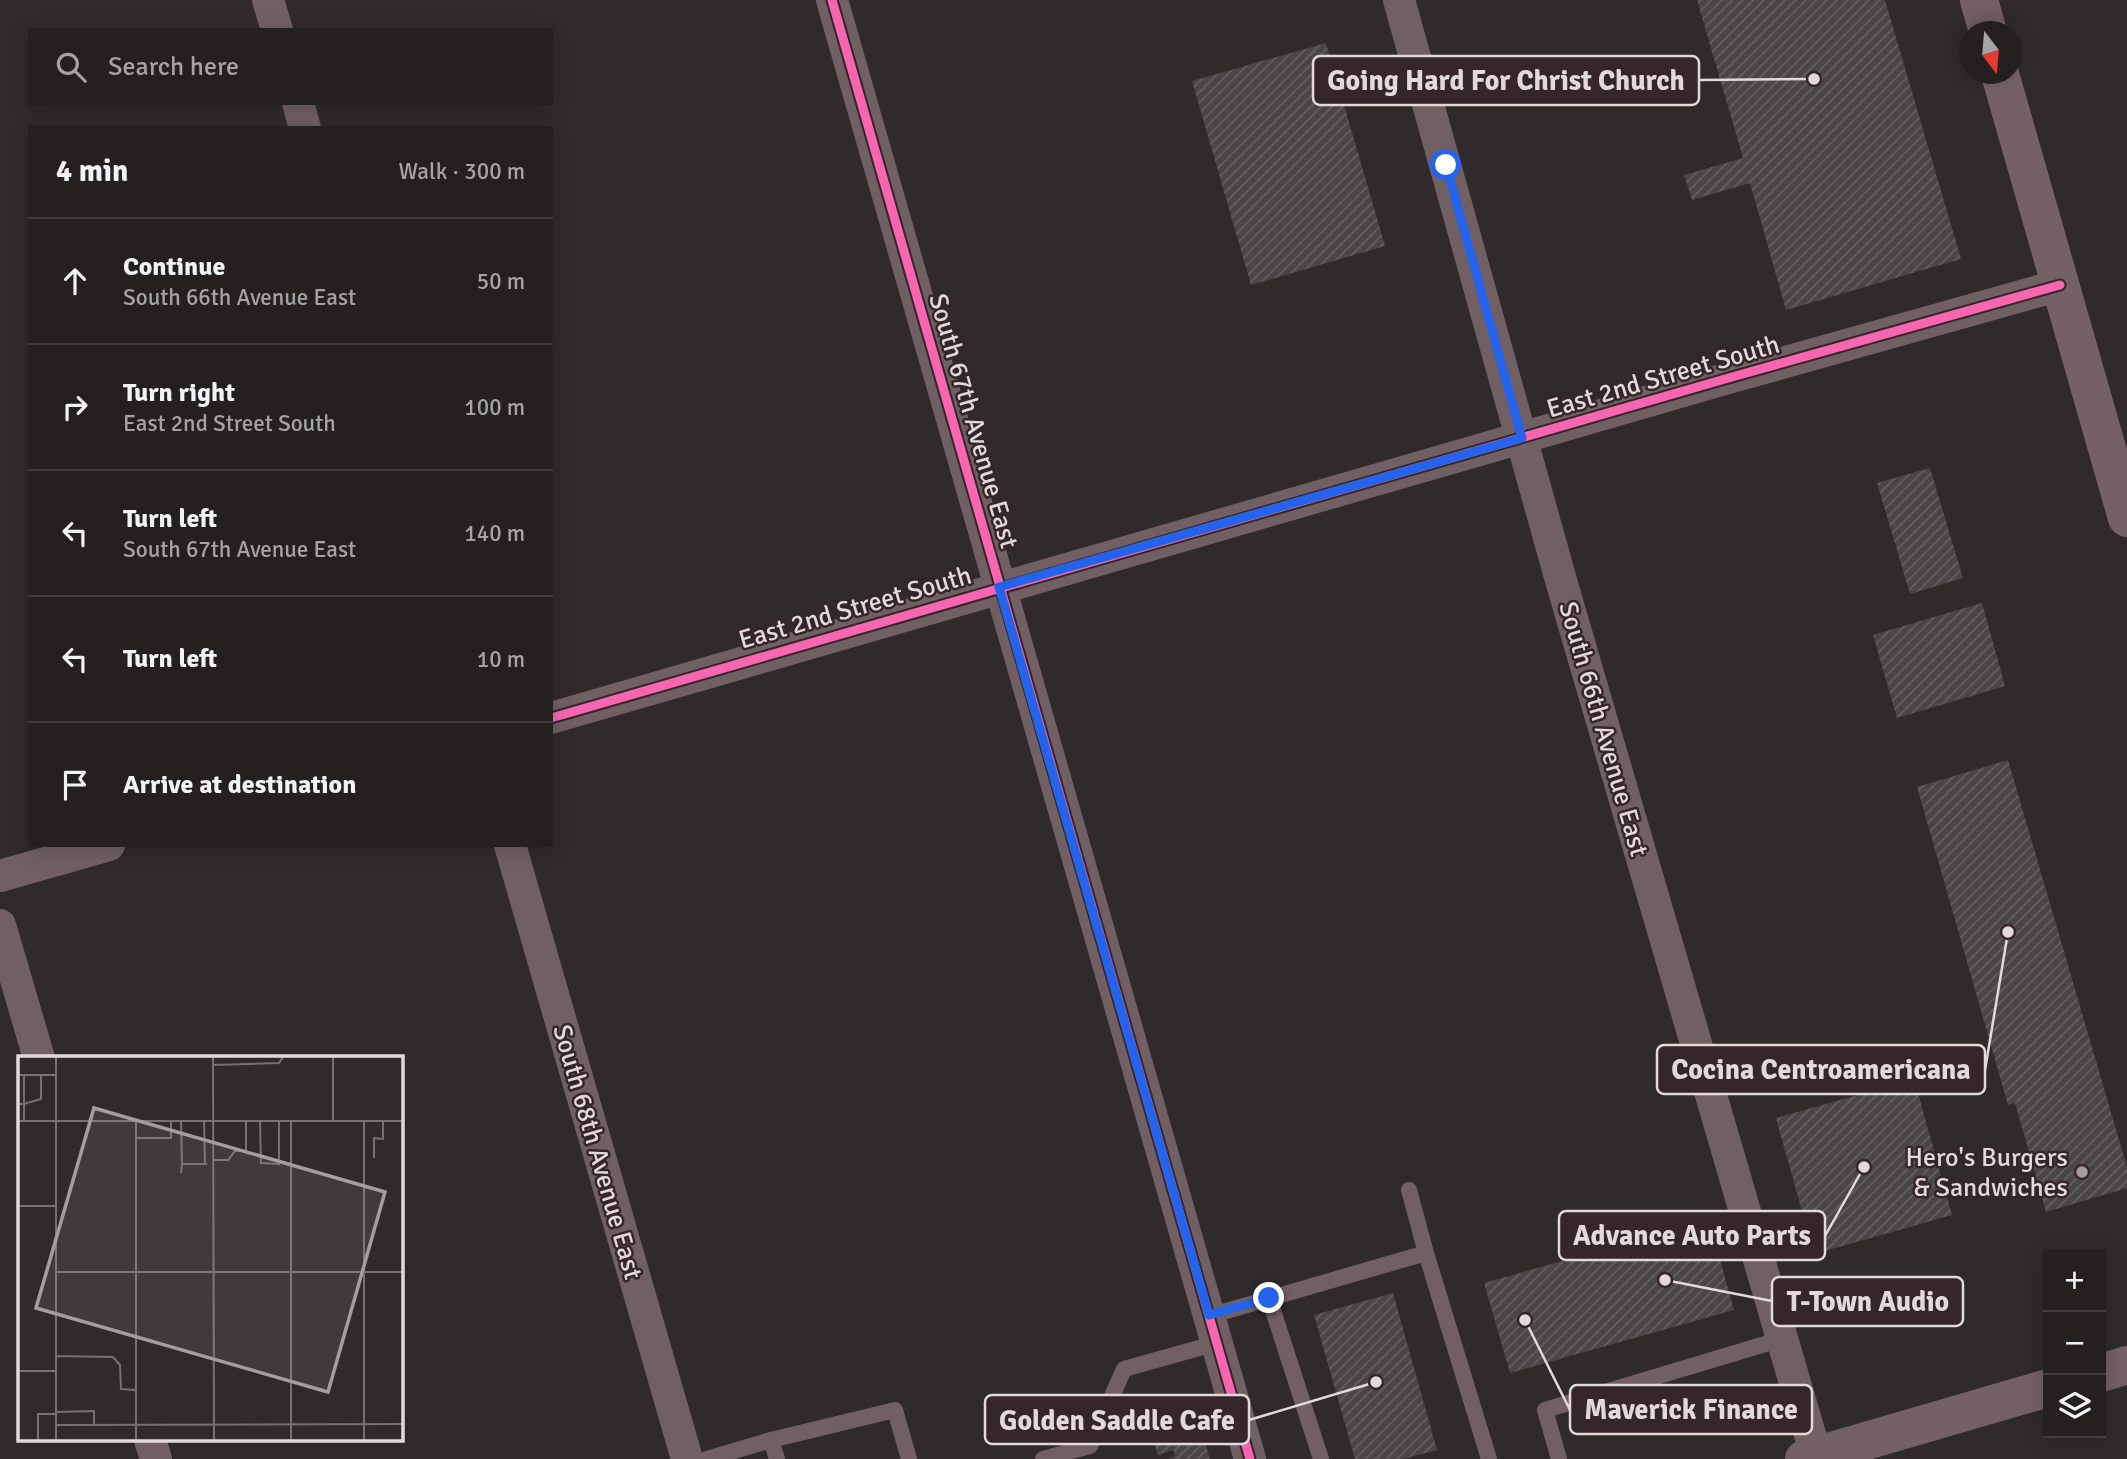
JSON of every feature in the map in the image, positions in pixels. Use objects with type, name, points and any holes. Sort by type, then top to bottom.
[{"type":"main road","points":[[1979,0],[1985,21]]},
{"type":"main road","points":[[2003,84],[2127,518]]},
{"type":"main road","points":[[2106,1371],[2127,1365]]},
{"type":"main road","points":[[1810,1457],[2043,1389]]},
{"type":"street","points":[[268,0],[276,28]]},
{"type":"street","name":"South 67th Avenue East","points":[[832,0],[1250,1459]]},
{"type":"street","name":"South 66th Avenue East","points":[[1399,0],[1566,597],[1782,1339],[1810,1457]]},
{"type":"street","points":[[299,105],[304,126]]},
{"type":"street","name":"East 2nd Street South","points":[[553,717],[999,587],[2060,285]]},
{"type":"street","points":[[0,876],[102,847]]},
{"type":"street","name":"South 68th Avenue East","points":[[511,847],[687,1459]]},
{"type":"street","points":[[0,925],[38,1056]]},
{"type":"street","points":[[151,1442],[156,1459]]},
{"type":"lane","points":[[1409,1190],[1489,1459]]},
{"type":"lane","points":[[1043,1459],[1090,1446],[1124,1369],[1213,1329],[1269,1298],[1426,1253]]},
{"type":"lane","points":[[1269,1298],[1321,1459]]},
{"type":"lane","points":[[1559,1459],[1545,1410],[1782,1339]]},
{"type":"lane","points":[[707,1459],[771,1440],[895,1410],[909,1459]]},
{"type":"lane","points":[[771,1440],[777,1459]]},
{"type":"building","points":[[1697,0],[1885,0],[1961,259],[1786,310],[1750,183],[1692,200],[1684,175],[1743,158]]},
{"type":"building","points":[[1326,43],[1385,246],[1251,285],[1192,81]]},
{"type":"building","points":[[1930,468],[1963,578],[1910,594],[1877,483]]},
{"type":"building","points":[[1982,603],[2005,686],[1897,718],[1873,635]]},
{"type":"building","points":[[2008,760],[2127,1167],[2127,1188],[2046,1212],[2015,1103],[2008,1105],[1917,787]]},
{"type":"building","points":[[1914,1079],[1952,1215],[1814,1254],[1776,1118]]},
{"type":"building","points":[[1709,1220],[1734,1310],[1510,1373],[1484,1283]]},
{"type":"building","points":[[1393,1293],[1437,1450],[1403,1459],[1355,1459],[1314,1315]]},
{"type":"building","points":[[1197,1415],[1210,1459],[1168,1459],[1175,1456],[1173,1450],[1158,1455],[1150,1429]]},
{"type":"cycle path","points":[[832,0],[1250,1459]]},
{"type":"cycle path","points":[[553,717],[2060,285]]},
{"type":"place","name":"Going Hard For Christ Church","points":[[1814,79]]},
{"type":"place","name":"Cocina Centroamericana","points":[[2008,932]]},
{"type":"place","name":"Advance Auto Parts","points":[[1864,1167]]},
{"type":"place","name":"Hero's Burgers & Sandwiches","points":[[2082,1172]]},
{"type":"place","name":"T-Town Audio","points":[[1665,1280]]},
{"type":"place","name":"Maverick Finance","points":[[1525,1320]]},
{"type":"place","name":"Golden Saddle Cafe","points":[[1376,1382]]},
{"type":"route","points":[[1269,1298],[1209,1315],[999,587],[1522,438],[1446,165]]}]
